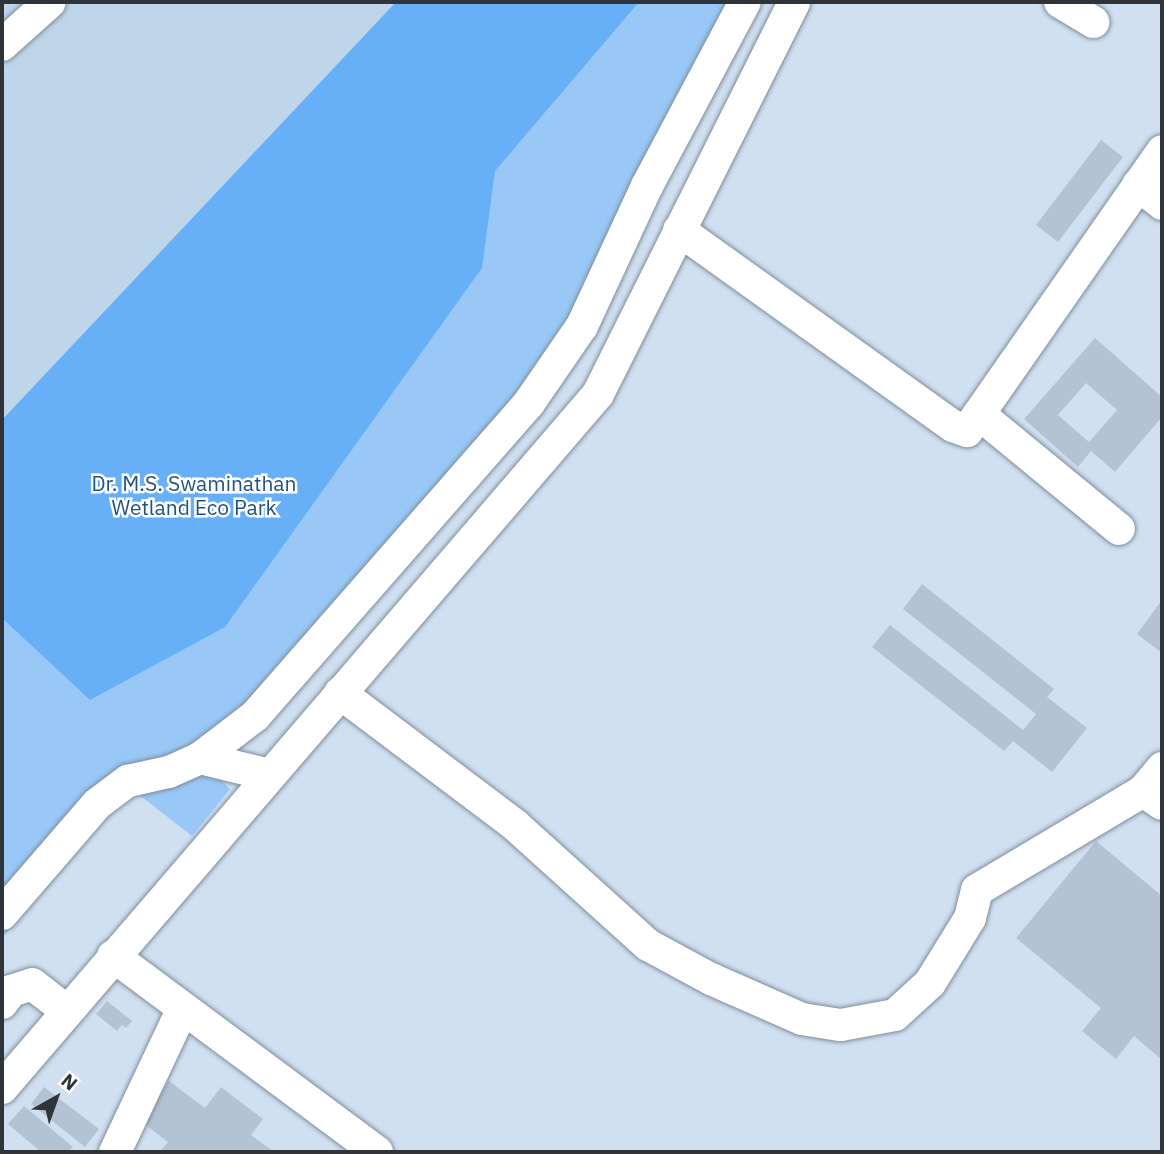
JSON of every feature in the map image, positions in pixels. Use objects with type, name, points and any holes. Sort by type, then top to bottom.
[{"type":"street","points":[[2,45],[50,2]]},
{"type":"street","points":[[2,914],[97,804],[128,781],[169,772],[200,758],[255,716],[529,403],[582,326],[647,186],[745,2]]},
{"type":"street","points":[[2,1088],[597,394],[793,2]]},
{"type":"street","points":[[1060,2],[1093,22]]},
{"type":"street","points":[[679,230],[953,426],[967,431],[1150,194],[1162,151]]},
{"type":"street","points":[[979,414],[1119,529]]},
{"type":"street","points":[[340,693],[515,825],[648,945],[712,979],[802,1019],[841,1025],[895,1015],[930,983],[970,918],[977,890],[1156,788]]},
{"type":"street","points":[[200,758],[270,775]]},
{"type":"street","points":[[113,957],[377,1152]]},
{"type":"street","points":[[2,1003],[11,992],[32,985],[67,1011]]},
{"type":"street","points":[[115,1152],[183,1008]]},
{"type":"shaded area","points":[[2,2],[396,2],[2,420]]},
{"type":"shaded area","name":"Dr. M.S. Swaminathan Wetland Eco Park","points":[[396,2],[639,2],[495,171],[482,268],[225,627],[90,700],[2,618],[2,420]]},
{"type":"green space","name":"Dr. M.S. Swaminathan Wetland Eco Park","points":[[396,2],[745,2],[582,326],[201,759],[230,789],[192,836],[129,787],[2,938],[2,420]]},
{"type":"building","points":[[1101,140],[1123,157],[1058,242],[1036,225]]},
{"type":"building","points":[[1095,338],[1162,397],[1162,417],[1115,472],[1091,451],[1078,467],[1024,419]],"holes":[[[1086,383],[1117,410],[1089,442],[1058,415]]]},
{"type":"building","points":[[922,584],[1054,689],[1047,697],[1087,728],[1052,772],[1013,741],[1004,751],[872,647],[890,625],[1023,730],[1036,714],[903,609]]},
{"type":"building","points":[[1162,600],[1162,653],[1137,634]]},
{"type":"building","points":[[1096,841],[1162,896],[1162,1060],[1134,1036],[1116,1059],[1082,1031],[1101,1008],[1016,938]]},
{"type":"building","points":[[107,1001],[132,1021],[126,1028],[122,1025],[117,1031],[96,1014]]},
{"type":"building","points":[[169,1081],[205,1108],[221,1087],[263,1119],[251,1135],[274,1152],[160,1152],[168,1142],[139,1120]]},
{"type":"building","points":[[44,1087],[99,1129],[85,1147],[31,1104]]},
{"type":"building","points":[[24,1106],[73,1147],[68,1152],[41,1152],[8,1124]]}]
